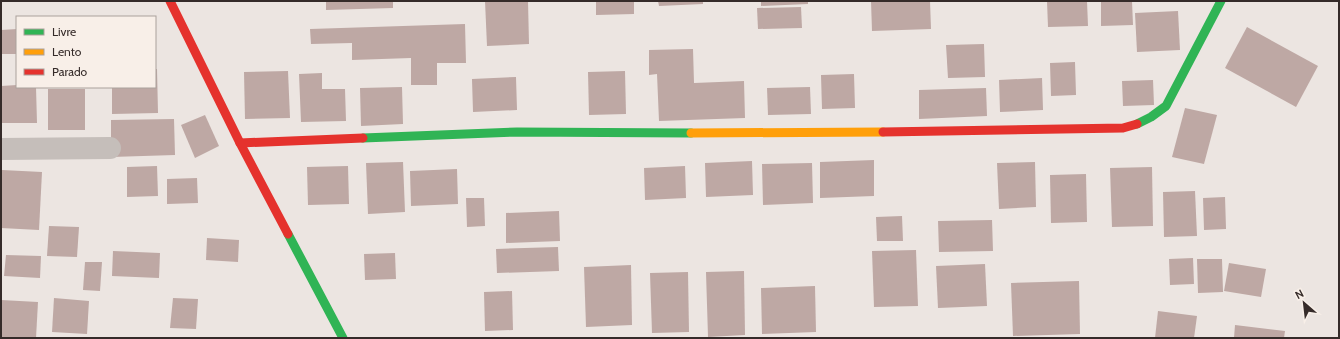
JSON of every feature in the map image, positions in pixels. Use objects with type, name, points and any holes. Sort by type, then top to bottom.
[{"type":"street","points":[[170,1],[240,143],[343,338]]},
{"type":"street","points":[[240,143],[517,132],[801,132],[1123,128],[1136,125],[1154,116],[1166,106],[1221,1]]},
{"type":"street","points":[[1,149],[110,148]]},
{"type":"building","points":[[326,1],[393,1],[393,8],[326,10]]},
{"type":"building","points":[[485,1],[528,1],[529,44],[487,46]]},
{"type":"building","points":[[596,1],[634,1],[634,14],[596,15]]},
{"type":"building","points":[[658,1],[703,1],[703,4],[659,6]]},
{"type":"building","points":[[761,1],[808,1],[808,4],[761,6]]},
{"type":"building","points":[[871,1],[930,1],[931,29],[872,31]]},
{"type":"building","points":[[1047,1],[1087,1],[1088,26],[1048,27]]},
{"type":"building","points":[[1101,1],[1132,1],[1133,25],[1101,26]]},
{"type":"building","points":[[801,7],[802,28],[758,29],[757,8]]},
{"type":"building","points":[[1178,11],[1180,50],[1137,52],[1135,13]]},
{"type":"building","points":[[465,24],[466,63],[437,63],[437,85],[411,85],[411,58],[352,60],[352,43],[311,44],[310,29]]},
{"type":"building","points":[[1247,27],[1318,66],[1296,107],[1225,68]]},
{"type":"building","points":[[16,29],[16,54],[1,54],[1,30]]},
{"type":"building","points":[[984,44],[985,77],[948,78],[946,45]]},
{"type":"building","points":[[693,49],[694,83],[744,81],[745,118],[659,121],[657,74],[649,75],[649,50]]},
{"type":"building","points":[[1075,62],[1076,95],[1051,96],[1050,63]]},
{"type":"building","points":[[157,69],[158,113],[112,114],[112,88],[156,88]]},
{"type":"building","points":[[288,71],[290,118],[245,119],[244,72]]},
{"type":"building","points":[[625,71],[626,114],[589,115],[588,72]]},
{"type":"building","points":[[322,73],[322,89],[345,89],[346,121],[301,122],[299,74]]},
{"type":"building","points":[[854,74],[855,108],[822,109],[821,75]]},
{"type":"building","points":[[516,77],[517,110],[473,112],[472,79]]},
{"type":"building","points":[[1042,78],[1043,110],[1000,112],[999,80]]},
{"type":"building","points":[[1153,80],[1154,105],[1123,106],[1122,81]]},
{"type":"building","points":[[16,85],[16,88],[36,88],[37,123],[1,123],[1,86]]},
{"type":"building","points":[[402,87],[403,124],[361,126],[360,88]]},
{"type":"building","points":[[810,87],[811,114],[768,115],[767,88]]},
{"type":"building","points":[[986,88],[987,116],[919,119],[919,90]]},
{"type":"building","points":[[48,89],[85,89],[85,130],[48,130]]},
{"type":"building","points":[[1185,108],[1217,115],[1204,164],[1172,157]]},
{"type":"building","points":[[205,115],[219,146],[195,158],[181,125]]},
{"type":"building","points":[[174,119],[175,155],[111,157],[111,120]]},
{"type":"building","points":[[874,160],[874,196],[820,198],[820,162]]},
{"type":"building","points":[[752,161],[753,195],[706,197],[705,163]]},
{"type":"building","points":[[403,162],[405,212],[368,214],[366,163]]},
{"type":"building","points":[[1035,162],[1036,207],[999,209],[997,163]]},
{"type":"building","points":[[812,163],[813,203],[763,205],[762,164]]},
{"type":"building","points":[[157,166],[158,196],[127,197],[127,167]]},
{"type":"building","points":[[348,166],[349,204],[308,205],[307,167]]},
{"type":"building","points":[[685,166],[686,198],[645,200],[644,168]]},
{"type":"building","points":[[1152,167],[1153,226],[1112,227],[1110,168]]},
{"type":"building","points":[[457,169],[458,204],[411,206],[410,171]]},
{"type":"building","points":[[2,170],[42,172],[39,230],[1,228]]},
{"type":"building","points":[[1086,174],[1087,222],[1051,223],[1050,175]]},
{"type":"building","points":[[197,178],[198,203],[167,204],[167,179]]},
{"type":"building","points":[[1195,191],[1197,236],[1164,237],[1163,192]]},
{"type":"building","points":[[1225,197],[1226,229],[1204,230],[1203,198]]},
{"type":"building","points":[[466,198],[484,198],[485,226],[467,227]]},
{"type":"building","points":[[559,211],[560,241],[506,243],[506,213]]},
{"type":"building","points":[[902,216],[903,241],[877,241],[876,217]]},
{"type":"building","points":[[992,220],[993,251],[939,252],[938,221]]},
{"type":"building","points":[[49,226],[79,227],[77,257],[47,256]]},
{"type":"building","points":[[207,238],[239,240],[238,262],[206,260]]},
{"type":"building","points":[[558,247],[559,271],[497,273],[496,249]]},
{"type":"building","points":[[916,250],[918,306],[874,307],[872,251]]},
{"type":"building","points":[[113,251],[160,253],[159,278],[112,276]]},
{"type":"building","points":[[395,253],[396,279],[365,280],[364,254]]},
{"type":"building","points":[[6,255],[41,256],[40,278],[4,276]]},
{"type":"building","points":[[1193,258],[1194,284],[1170,285],[1169,259]]},
{"type":"building","points":[[1197,259],[1222,259],[1223,292],[1198,293]]},
{"type":"building","points":[[85,262],[102,262],[100,291],[83,290]]},
{"type":"building","points":[[1229,263],[1266,269],[1261,297],[1224,291]]},
{"type":"building","points":[[985,264],[987,306],[938,308],[936,266]]},
{"type":"building","points":[[631,265],[632,325],[586,327],[584,267]]},
{"type":"building","points":[[744,271],[745,335],[708,337],[706,272]]},
{"type":"building","points":[[688,272],[689,332],[652,333],[650,273]]},
{"type":"building","points":[[1079,281],[1080,334],[1013,336],[1011,283]]},
{"type":"building","points":[[815,286],[816,332],[762,334],[761,288]]},
{"type":"building","points":[[512,291],[513,330],[485,331],[484,292]]},
{"type":"building","points":[[54,298],[89,301],[87,334],[52,332]]},
{"type":"building","points":[[173,298],[198,299],[196,329],[170,328]]},
{"type":"building","points":[[1,300],[38,302],[36,338],[1,338]]},
{"type":"building","points":[[1158,311],[1197,316],[1194,338],[1155,338]]},
{"type":"building","points":[[1235,325],[1285,331],[1284,338],[1234,338]]},
{"type":"traffic: fast","points":[[1137,124],[1151,117],[1166,106],[1221,1]]},
{"type":"traffic: fast","points":[[363,138],[517,132],[691,133]]},
{"type":"traffic: fast","points":[[288,234],[343,338]]},
{"type":"traffic: slow","points":[[691,133],[883,132]]},
{"type":"traffic: jam","points":[[170,1],[240,143],[288,234]]},
{"type":"traffic: jam","points":[[883,132],[1123,128],[1137,124]]},
{"type":"traffic: jam","points":[[240,143],[363,138]]}]
